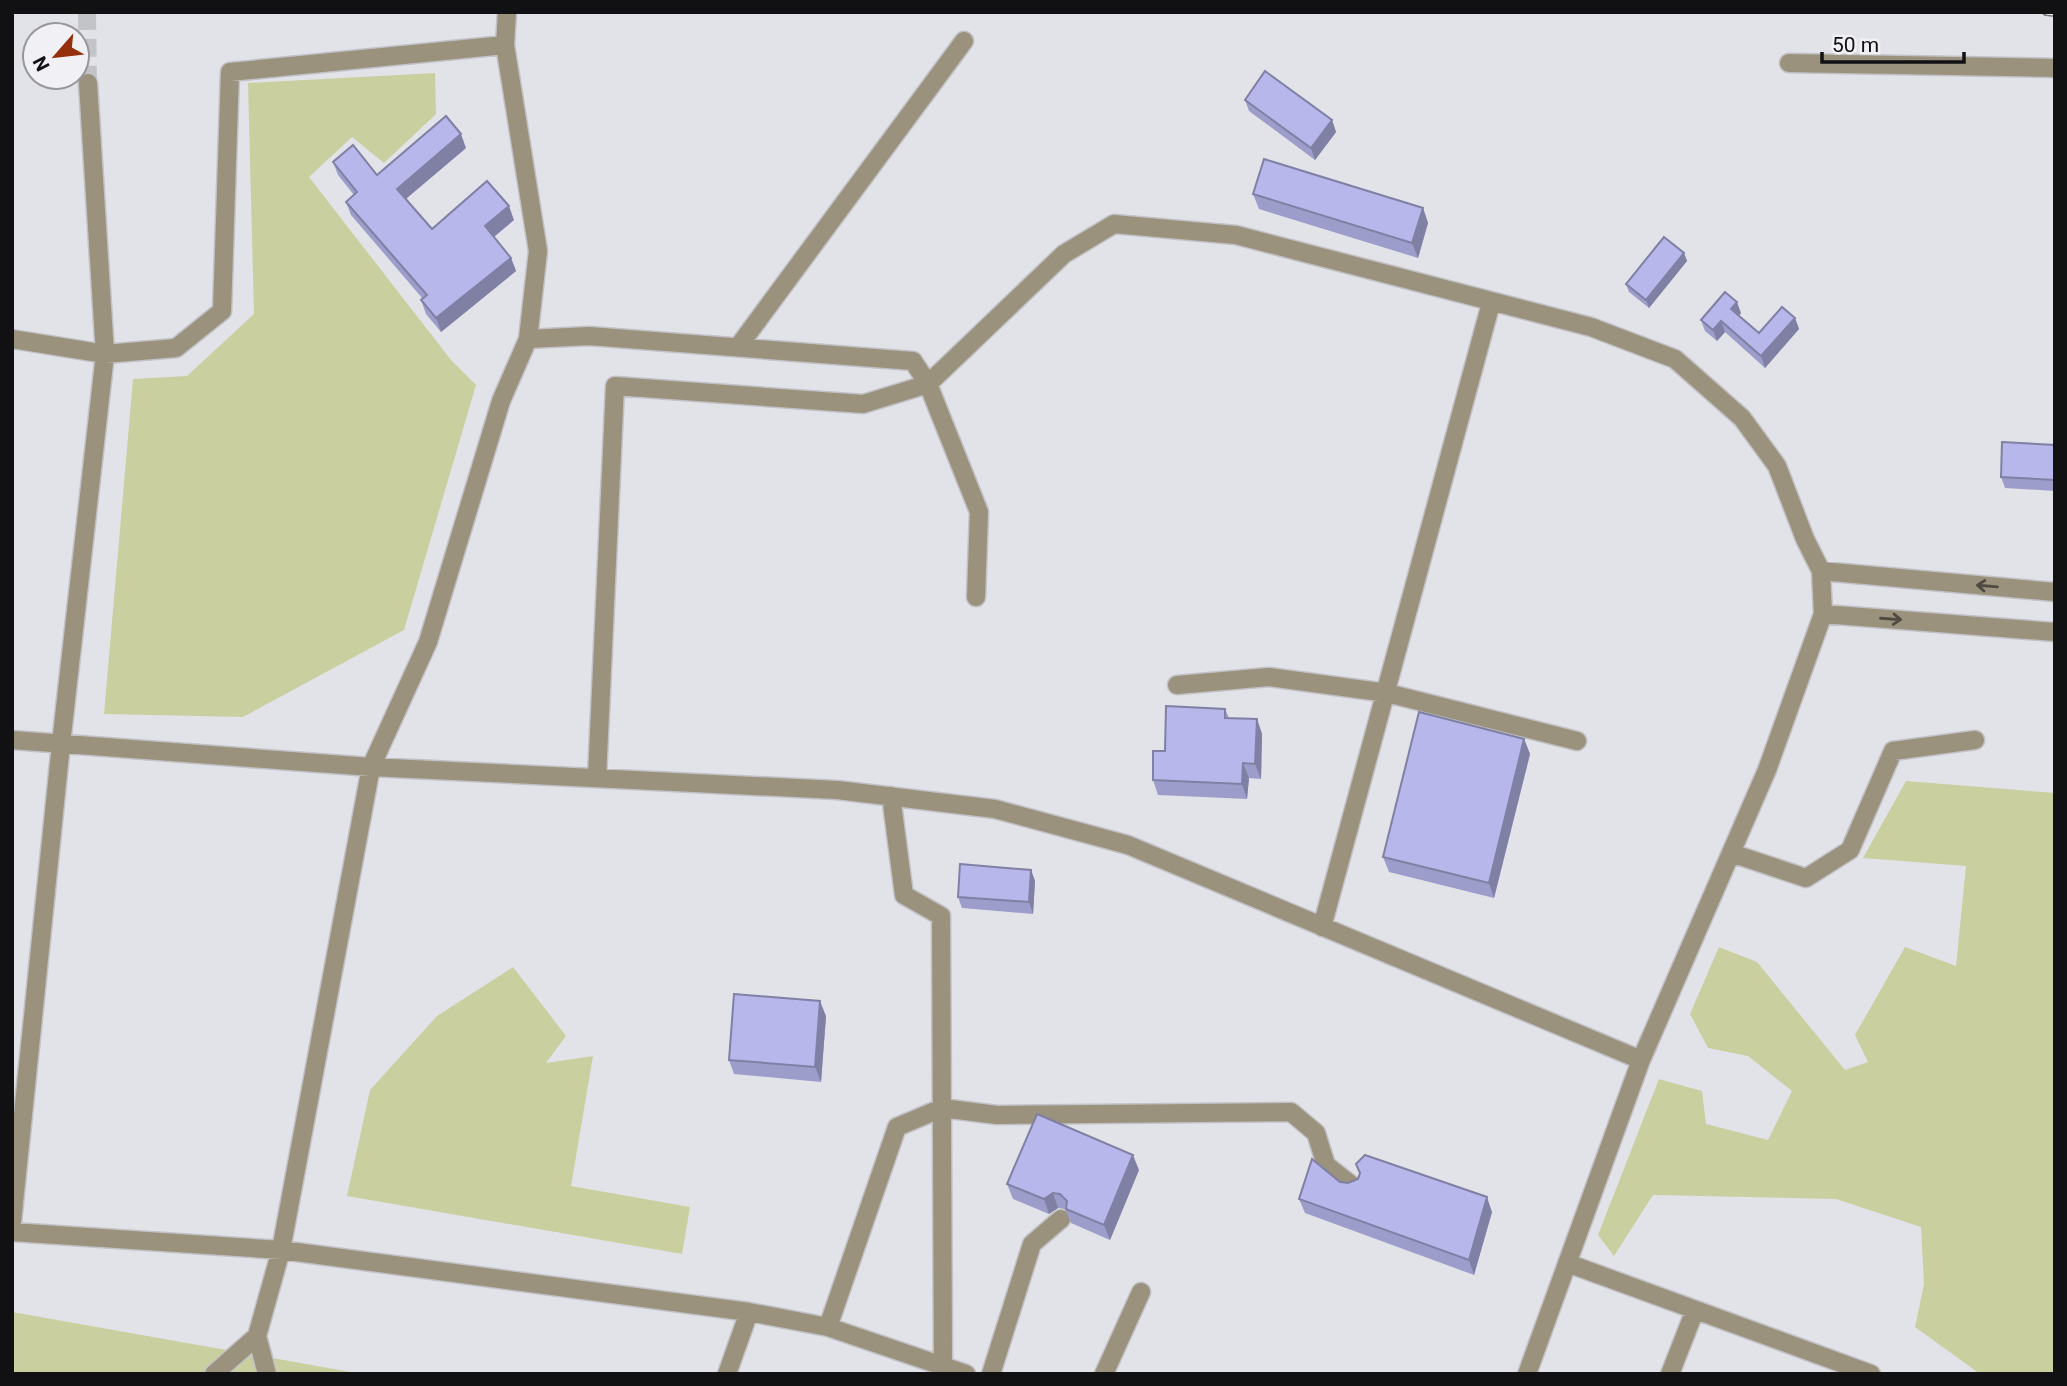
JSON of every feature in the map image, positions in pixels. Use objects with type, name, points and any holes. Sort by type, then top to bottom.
[{"type":"street","points":[[267,1374],[257,1336],[281,1250],[371,767],[428,642],[501,401],[528,339],[538,251],[505,45],[507,12]]},
{"type":"street","points":[[738,348],[964,41]]},
{"type":"street","points":[[12,339],[105,354],[176,348],[222,311],[230,72],[505,45]]},
{"type":"street","points":[[1789,63],[2055,68]]},
{"type":"street","points":[[12,1222],[61,744],[105,354],[89,91]]},
{"type":"street","points":[[597,778],[615,386],[863,404],[928,384],[1064,254],[1114,224],[1236,236],[1591,327],[1675,359],[1742,418],[1777,466],[1805,539],[1821,571],[1823,614],[1767,770],[1641,1060],[1527,1374]]},
{"type":"street","points":[[1322,927],[1491,303]]},
{"type":"street","points":[[528,339],[589,336],[913,361],[928,384],[979,512],[976,597]]},
{"type":"street","points":[[1821,571],[2055,592]]},
{"type":"street","points":[[1823,614],[2055,632]]},
{"type":"street","points":[[1177,685],[1269,677],[1387,693],[1577,741]]},
{"type":"street","points":[[12,740],[371,767],[837,790],[995,809],[1128,845],[1641,1060]]},
{"type":"street","points":[[1731,853],[1806,878],[1850,850],[1892,751],[1975,740]]},
{"type":"street","points":[[891,796],[904,895],[941,916],[943,1365]]},
{"type":"street","points":[[828,1326],[897,1126],[942,1108],[997,1115],[1291,1112],[1316,1133],[1326,1165],[1354,1187]]},
{"type":"street","points":[[991,1374],[1032,1244],[1061,1219]]},
{"type":"street","points":[[12,1233],[281,1250],[749,1312],[828,1326],[966,1374]]},
{"type":"street","points":[[1567,1263],[1871,1374]]},
{"type":"street","points":[[1104,1374],[1140,1292]]},
{"type":"street","points":[[1670,1374],[1695,1310]]},
{"type":"street","points":[[727,1374],[749,1312]]},
{"type":"street","points":[[214,1374],[257,1336]]},
{"type":"green space","points":[[435,73],[436,114],[384,163],[352,137],[309,177],[451,360],[476,385],[404,630],[243,717],[104,714],[133,379],[187,376],[254,314],[248,83]]},
{"type":"green space","points":[[1906,781],[2055,793],[2055,1374],[1980,1374],[1915,1327],[1924,1284],[1921,1227],[1836,1199],[1653,1195],[1614,1256],[1598,1235],[1659,1079],[1702,1091],[1706,1124],[1768,1140],[1792,1091],[1748,1056],[1708,1048],[1690,1014],[1719,947],[1757,962],[1845,1070],[1868,1062],[1855,1035],[1905,947],[1956,966],[1966,866],[1863,858]]},
{"type":"green space","points":[[513,967],[566,1036],[546,1063],[593,1056],[571,1186],[690,1207],[682,1254],[347,1196],[370,1090],[437,1016]]},
{"type":"green space","points":[[12,1312],[362,1374],[12,1374]]},
{"type":"building","points":[[1265,71],[1332,120],[1311,148],[1245,100]]},
{"type":"building","points":[[446,116],[461,134],[397,189],[432,229],[487,181],[509,206],[485,226],[511,258],[436,318],[421,300],[427,295],[346,202],[357,192],[333,162],[353,145],[377,175]]},
{"type":"building","points":[[1264,159],[1423,208],[1412,243],[1253,194]]},
{"type":"building","points":[[1664,237],[1684,253],[1646,300],[1626,284]]},
{"type":"building","points":[[1725,292],[1737,302],[1731,309],[1759,333],[1782,307],[1795,318],[1761,356],[1721,321],[1713,330],[1701,320]]},
{"type":"building","points":[[2002,442],[2055,445],[2055,480],[2001,477]]},
{"type":"building","points":[[1166,706],[1225,709],[1225,718],[1257,719],[1255,764],[1243,763],[1242,784],[1153,780],[1153,751],[1165,751]]},
{"type":"building","points":[[1419,712],[1524,739],[1489,883],[1383,857]]},
{"type":"building","points":[[960,864],[1031,870],[1029,902],[958,897]]},
{"type":"building","points":[[734,994],[820,1001],[815,1067],[729,1060]]},
{"type":"building","points":[[1037,1114],[1133,1155],[1104,1225],[1066,1209],[1067,1201],[1060,1194],[1053,1193],[1044,1199],[1007,1184]]},
{"type":"building","points":[[1365,1155],[1487,1197],[1469,1260],[1299,1199],[1312,1159],[1340,1182],[1348,1183],[1358,1179],[1360,1173],[1356,1164]]},
{"type":"tunnel","points":[[87,12],[87,21]]},
{"type":"railway","points":[[2046,12],[2055,13]]}]
